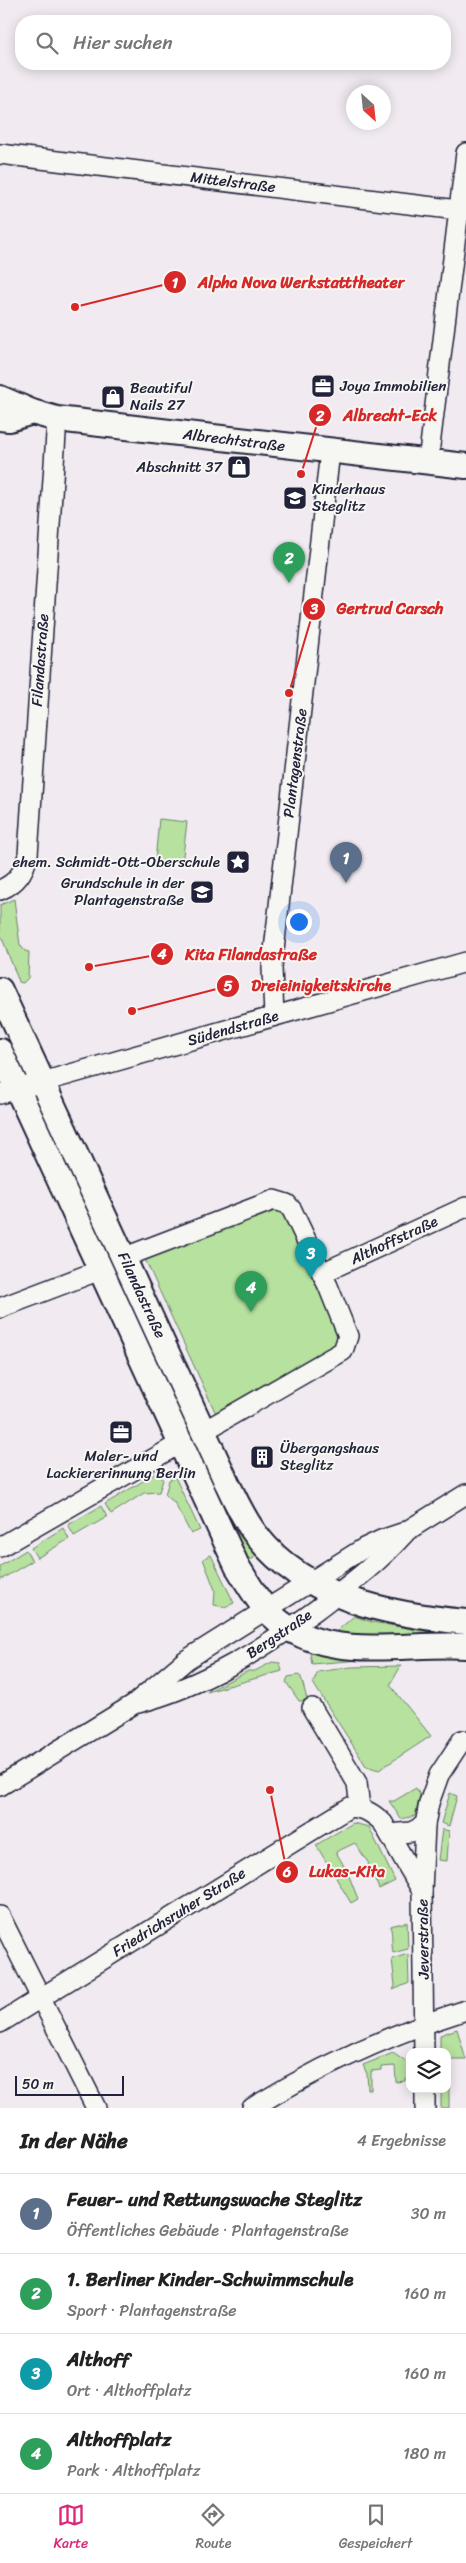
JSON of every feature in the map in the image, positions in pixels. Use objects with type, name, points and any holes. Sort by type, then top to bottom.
[{"type":"main road","name":"Albrechtstraße","points":[[0,398],[32,412],[57,419],[466,466]]},
{"type":"main road","points":[[0,418],[10,419],[32,412]]},
{"type":"main road","name":"Filandastraße","points":[[0,990],[42,1084],[125,1257],[243,1517],[258,1538],[308,1582],[337,1594],[371,1607],[466,1622]]},
{"type":"main road","name":"Filandastraße","points":[[0,1051],[8,1092],[100,1270],[237,1566],[266,1608],[289,1629],[322,1643],[347,1647],[466,1646]]},
{"type":"main road","points":[[237,1566],[257,1563],[268,1548]]},
{"type":"street","points":[[428,462],[462,210],[466,153]]},
{"type":"street","name":"Mittelstraße","points":[[0,154],[462,210]]},
{"type":"street","name":"Filandastraße","points":[[0,890],[15,882],[23,870],[28,855],[57,419]]},
{"type":"street","name":"Plantagenstraße","points":[[274,1016],[272,968],[330,451]]},
{"type":"street","name":"Südendstraße","points":[[8,1092],[42,1084],[466,962]]},
{"type":"street","points":[[125,1257],[274,1200],[287,1204],[292,1210],[322,1273],[346,1327],[348,1336],[343,1351],[204,1431]]},
{"type":"street","name":"Althoffstraße","points":[[322,1273],[466,1207]]},
{"type":"street","points":[[0,1308],[100,1270]]},
{"type":"street","points":[[0,1547],[179,1444]]},
{"type":"street","name":"Bergstraße","points":[[0,1786],[134,1704],[186,1660],[308,1582],[370,1545],[405,1532],[463,1503]]},
{"type":"street","name":"Bergstraße","points":[[134,1704],[163,1696],[196,1682],[263,1648],[370,1569],[405,1532]]},
{"type":"street","points":[[312,1708],[357,1783],[360,1808]]},
{"type":"street","points":[[422,1892],[425,1825],[429,1803],[439,1775],[462,1740]]},
{"type":"street","name":"Friedrichsruher Straße","points":[[0,2023],[338,1812],[350,1807],[360,1808]]},
{"type":"street","name":"Jeverstraße","points":[[360,1808],[374,1814],[390,1834],[422,1892],[424,2048]]},
{"type":"street","points":[[390,1834],[412,1832],[425,1825]]},
{"type":"street","points":[[0,1916],[96,2108]]},
{"type":"street","points":[[252,2108],[324,2066],[366,2046],[466,2010]]},
{"type":"street","points":[[425,2093],[425,2108]]},
{"type":"green space","points":[[159,819],[187,822],[182,864],[155,861]]},
{"type":"green space","points":[[14,899],[20,945],[25,951],[29,952],[28,978],[23,983],[19,982],[0,933],[0,905]]},
{"type":"green space","points":[[41,1103],[105,1242],[101,1244],[37,1104]]},
{"type":"green space","points":[[283,1206],[342,1332],[340,1342],[217,1416],[144,1257]]},
{"type":"green space","points":[[110,1251],[198,1447],[194,1448],[105,1253]]},
{"type":"green space","points":[[203,1457],[257,1553],[253,1559],[247,1559],[200,1459]]},
{"type":"green space","points":[[158,1472],[163,1480],[159,1492],[144,1493],[111,1514],[105,1504]]},
{"type":"green space","points":[[175,1477],[200,1530],[191,1534],[174,1502],[165,1495],[169,1480]]},
{"type":"green space","points":[[101,1506],[107,1517],[74,1536],[68,1525]]},
{"type":"green space","points":[[63,1528],[69,1539],[37,1558],[31,1548]]},
{"type":"green space","points":[[26,1550],[32,1561],[0,1580],[0,1566]]},
{"type":"green space","points":[[211,1555],[234,1603],[225,1607],[214,1605],[215,1590],[203,1559]]},
{"type":"green space","points":[[354,1616],[372,1622],[443,1634],[443,1636],[330,1637]]},
{"type":"green space","points":[[315,1650],[360,1658],[360,1660],[312,1664],[310,1654]]},
{"type":"green space","points":[[272,1662],[280,1663],[282,1671],[207,1692],[248,1671],[255,1671]]},
{"type":"green space","points":[[401,1666],[390,1685],[431,1736],[379,1770],[366,1766],[313,1683],[318,1672],[351,1667]]},
{"type":"green space","points":[[298,1675],[301,1677],[307,1699],[302,1701],[299,1701],[286,1682],[288,1677]]},
{"type":"green space","points":[[416,1788],[420,1795],[415,1816],[401,1819],[389,1801],[394,1801]]},
{"type":"green space","points":[[450,1793],[457,1796],[449,1826],[441,1823]]},
{"type":"green space","points":[[353,1823],[369,1827],[395,1881],[379,1889],[371,1870],[368,1871],[367,1866],[369,1864],[355,1843],[336,1852],[344,1866],[333,1873],[316,1845]]},
{"type":"green space","points":[[442,1829],[449,1831],[447,1861],[438,1860]]},
{"type":"green space","points":[[347,1871],[358,1899],[351,1903],[336,1878]]},
{"type":"green space","points":[[407,1922],[408,1949],[393,1953],[390,1926]]},
{"type":"green space","points":[[408,1954],[409,1983],[393,1990],[395,1986],[392,1959]]},
{"type":"green space","points":[[457,2029],[466,2060],[451,2060],[451,2048],[440,2048],[440,2035]]},
{"type":"green space","points":[[393,2053],[406,2062],[405,2081],[396,2082],[395,2066],[381,2067],[381,2070],[371,2071],[371,2090],[368,2089],[367,2074],[363,2065]]},
{"type":"green space","points":[[441,2093],[449,2093],[449,2108],[441,2108]]},
{"type":"place","name":"Alpha Nova Werkstatttheater","points":[[75,307]]},
{"type":"place","name":"Joya Immobilien","points":[[323,386]]},
{"type":"place","name":"Beautiful Nails 27","points":[[113,397]]},
{"type":"place","name":"Abschnitt 37","points":[[239,467]]},
{"type":"place","name":"Albrecht-Eck","points":[[301,474]]},
{"type":"place","name":"Kinderhaus Steglitz","points":[[295,498]]},
{"type":"place","name":"1. Berliner Kinder-Schwimmschule","points":[[289,583]]},
{"type":"place","name":"Gertrud Carsch","points":[[289,693]]},
{"type":"place","name":"ehem. Schmidt-Ott-Oberschule","points":[[238,862]]},
{"type":"place","name":"Feuer- und Rettungswache Steglitz","points":[[346,883]]},
{"type":"place","name":"Grundschule in der Plantagenstraße","points":[[202,892]]},
{"type":"place","name":"Kita Filandastraße","points":[[89,967]]},
{"type":"place","name":"Dreieinigkeitskirche","points":[[132,1011]]},
{"type":"place","name":"Althoff","points":[[311,1278]]},
{"type":"place","name":"Althoffplatz","points":[[251,1312]]},
{"type":"place","name":"Maler- und Lackiererinnung Berlin","points":[[121,1432]]},
{"type":"place","name":"Übergangshaus Steglitz","points":[[262,1457]]},
{"type":"place","name":"Lukas-Kita","points":[[270,1790]]}]
